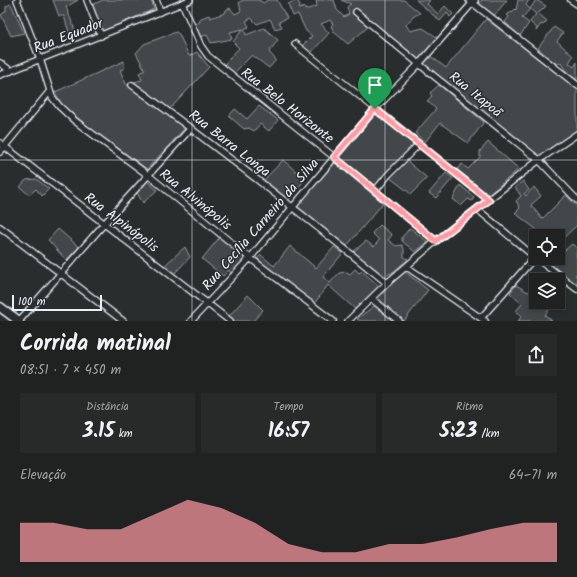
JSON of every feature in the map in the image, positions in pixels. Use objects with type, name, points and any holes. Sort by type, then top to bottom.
[{"type":"main road","points":[[0,307],[19,321]]},
{"type":"street","name":"Rua Alvinópolis","points":[[17,0],[40,58],[52,97],[59,106],[75,121],[148,175],[250,258],[333,321]]},
{"type":"street","points":[[87,0],[101,36]]},
{"type":"street","points":[[156,0],[160,11]]},
{"type":"street","name":"Rua Equador","points":[[0,75],[190,0]]},
{"type":"street","points":[[571,0],[577,4]]},
{"type":"street","points":[[472,1],[577,85]]},
{"type":"street","name":"Rua Cecília Carneiro da Silva","points":[[192,321],[250,258],[292,206],[375,109],[418,64],[472,1]]},
{"type":"street","name":"Rua Belo Horizonte","points":[[182,3],[201,46],[208,56],[436,241]]},
{"type":"street","name":"Rua Itapoã","points":[[356,12],[418,64],[539,160],[577,200]]},
{"type":"street","points":[[295,44],[489,200]]},
{"type":"street","points":[[0,63],[11,71]]},
{"type":"street","name":"Rua Barra Longa","points":[[132,85],[191,128],[292,206],[387,283]]},
{"type":"street","points":[[0,152],[2,145],[50,91]]},
{"type":"street","points":[[19,321],[191,128]]},
{"type":"street","points":[[348,321],[387,283],[436,241],[539,160],[577,134]]},
{"type":"street","points":[[375,191],[388,175],[418,144]]},
{"type":"street","name":"Rua Alpinópolis","points":[[2,145],[230,321]]},
{"type":"street","points":[[477,209],[529,252]]},
{"type":"street","points":[[0,227],[122,321]]},
{"type":"street","points":[[407,267],[483,320],[530,265]]},
{"type":"street","points":[[545,265],[577,289]]},
{"type":"street","points":[[372,299],[399,321]]},
{"type":"shaded area","points":[[53,0],[78,0],[66,7],[76,33],[70,36],[64,16],[59,16]]},
{"type":"shaded area","points":[[103,0],[151,0],[154,9],[101,32],[92,5]]},
{"type":"shaded area","points":[[244,0],[258,0],[263,3],[268,0],[277,0],[287,18],[279,22],[282,27],[275,29],[270,19],[257,24],[251,18],[246,21],[249,27],[244,29],[246,35],[264,28],[278,40],[269,52],[276,60],[269,68],[252,55],[233,74],[224,67],[226,62],[239,48],[233,42],[243,29],[230,32],[232,39],[211,43],[207,35],[199,37],[193,25],[200,22],[199,19],[209,15],[210,18],[225,13],[226,10],[230,8],[235,14],[241,11],[239,2]]},
{"type":"shaded area","points":[[297,0],[300,5],[299,9],[305,7],[305,10],[317,6],[316,0],[334,0],[337,10],[344,17],[349,14],[347,7],[351,4],[341,0],[404,0],[420,13],[414,16],[406,25],[410,31],[423,28],[438,38],[418,61],[356,9],[353,12],[368,27],[348,44],[334,32],[331,26],[333,24],[330,20],[321,24],[329,33],[311,53],[302,46],[312,36],[306,31],[298,14],[293,16],[288,4]]},
{"type":"shaded area","points":[[416,0],[430,0],[427,4],[438,14],[445,6],[453,14],[450,17],[447,13],[440,21]]},
{"type":"shaded area","points":[[482,0],[507,0],[493,17],[478,4]]},
{"type":"shaded area","points":[[518,0],[529,0],[526,5],[530,9],[522,18],[529,23],[520,36],[505,22],[509,17],[507,15],[515,9],[516,10]]},
{"type":"shaded area","points":[[536,0],[546,6],[538,13],[547,21],[543,25],[541,24],[536,31],[537,28],[530,22],[536,14],[530,9]]},
{"type":"shaded area","points":[[11,4],[24,33],[11,36],[1,15],[6,11],[6,6]]},
{"type":"shaded area","points":[[486,19],[577,89],[577,132],[539,158],[423,66],[424,61],[432,57],[446,68]]},
{"type":"shaded area","points":[[554,27],[563,33],[557,41],[573,56],[569,63],[574,67],[577,62],[577,80],[565,70],[561,63],[557,64],[538,48]]},
{"type":"shaded area","points":[[176,32],[179,34],[189,56],[197,52],[209,67],[170,109],[134,82],[142,80],[139,73],[145,70],[136,53],[144,44]]},
{"type":"shaded area","points":[[124,61],[124,69],[120,70],[126,84],[186,127],[147,169],[89,127],[62,105],[55,92]]},
{"type":"shaded area","points":[[439,85],[484,122],[468,143],[440,123],[425,142],[415,133],[436,109],[427,101],[432,96],[430,93]]},
{"type":"shaded area","points":[[259,106],[278,120],[269,131],[260,124],[254,131],[249,128],[244,129],[229,116],[235,109],[247,119]]},
{"type":"shaded area","points":[[376,113],[414,143],[375,188],[337,156]]},
{"type":"shaded area","points":[[488,142],[519,169],[488,195],[456,171],[462,164],[468,169],[480,157],[480,151]]},
{"type":"shaded area","points":[[283,160],[305,179],[289,200],[264,180]]},
{"type":"shaded area","points":[[407,161],[427,178],[411,194],[389,177]]},
{"type":"shaded area","points":[[335,163],[383,203],[347,246],[297,206]]},
{"type":"shaded area","points":[[446,173],[453,178],[436,198],[429,193]]},
{"type":"shaded area","points":[[36,179],[49,189],[42,196],[36,189],[29,195],[20,187],[26,180]]},
{"type":"shaded area","points":[[147,181],[157,190],[143,203],[137,193]]},
{"type":"shaded area","points":[[523,181],[529,190],[524,194],[526,196],[534,187],[541,196],[531,205],[542,219],[566,195],[577,207],[577,225],[565,236],[565,229],[536,229],[515,213],[520,208],[516,201],[521,196],[515,187]]},
{"type":"shaded area","points":[[460,185],[474,197],[472,201],[468,199],[461,206],[453,199]]},
{"type":"shaded area","points":[[380,225],[392,235],[388,240],[396,246],[402,245],[404,249],[404,257],[408,259],[393,272],[385,276],[355,255],[354,251],[366,241],[374,247],[379,240],[372,233]]},
{"type":"shaded area","points":[[410,228],[428,242],[415,252],[402,241],[402,237]]},
{"type":"shaded area","points":[[58,229],[79,247],[66,260],[48,240]]},
{"type":"shaded area","points":[[221,238],[243,256],[244,260],[232,275],[229,270],[223,276],[202,259],[218,239]]},
{"type":"shaded area","points":[[572,244],[577,248],[577,273],[575,275],[577,277],[577,285],[565,276],[565,273],[561,273],[550,265],[565,265],[565,250]]},
{"type":"shaded area","points":[[290,246],[316,268],[334,247],[343,253],[323,277],[330,283],[339,273],[347,272],[350,274],[355,269],[359,273],[362,271],[379,286],[355,309],[328,285],[314,304],[256,260],[261,255],[274,266]]},
{"type":"shaded area","points":[[185,247],[190,257],[173,275],[164,266]]},
{"type":"shaded area","points":[[404,271],[428,290],[404,321],[378,298]]},
{"type":"shaded area","points":[[516,285],[529,292],[529,309],[550,309],[545,315],[552,321],[518,321],[522,316],[516,311],[522,304],[510,293]]},
{"type":"shaded area","points":[[248,295],[263,310],[253,321],[232,321],[228,317]]},
{"type":"shaded area","points":[[374,306],[394,321],[360,321],[357,319]]},
{"type":"route","points":[[375,109],[489,200],[436,241],[334,157],[375,109]]}]
